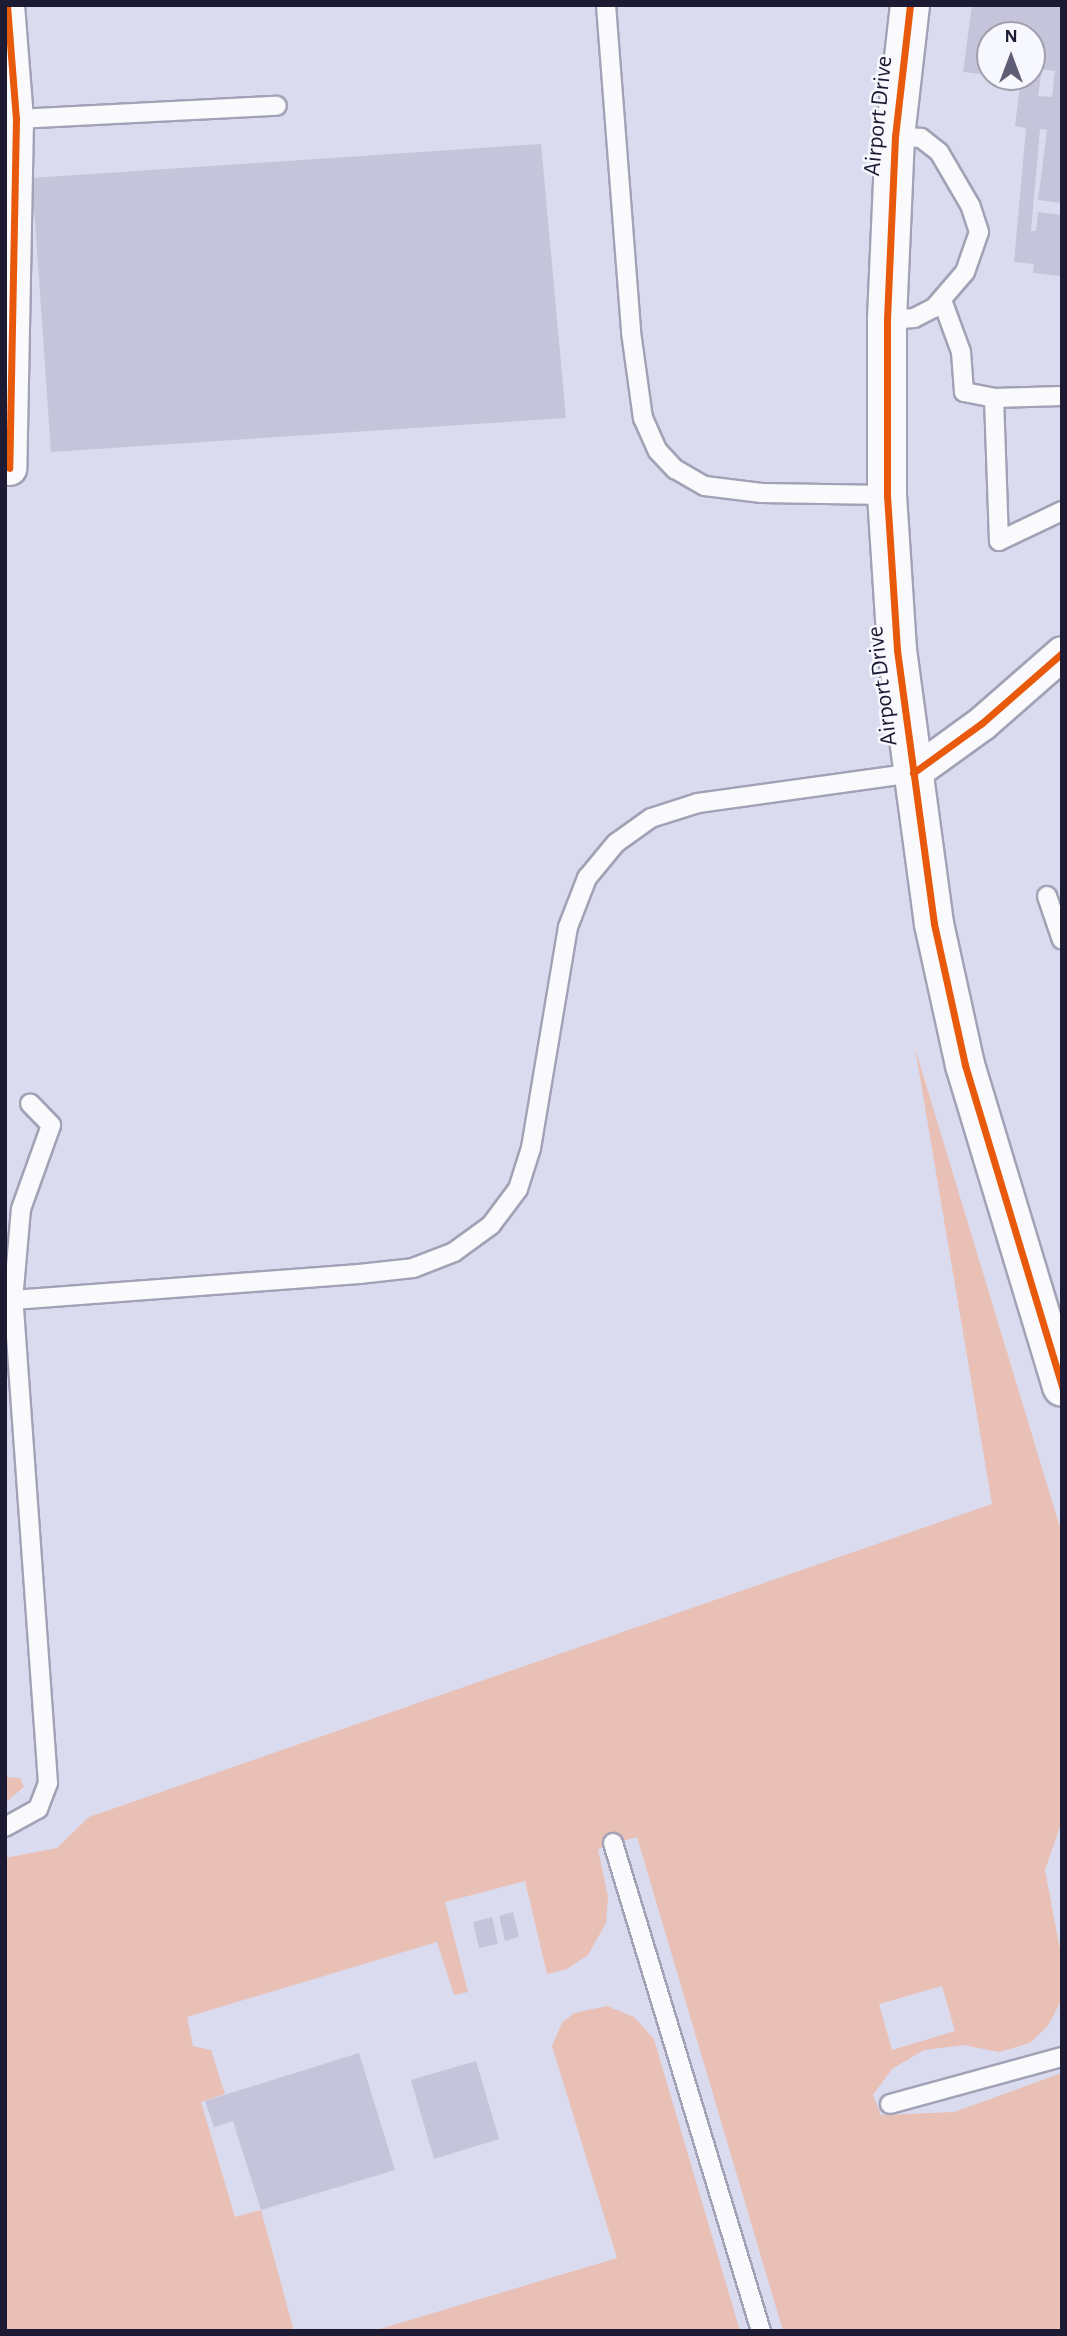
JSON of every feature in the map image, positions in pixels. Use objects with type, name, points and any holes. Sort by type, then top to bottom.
[{"type":"street","points":[[7,5],[16,119],[9,468]]},
{"type":"street","name":"Airport Drive","points":[[910,5],[895,136],[887,320],[887,495],[897,650],[934,924],[965,1065],[1062,1387]]},
{"type":"street","points":[[913,773],[982,723],[1062,653]]},
{"type":"lane","points":[[606,5],[633,345],[643,418],[658,452],[675,470],[705,486],[762,493],[887,495]]},
{"type":"lane","points":[[16,119],[277,106]]},
{"type":"lane","points":[[887,320],[914,318],[942,300],[972,257],[977,221],[950,168],[930,142],[895,136]]},
{"type":"lane","points":[[942,300],[961,352],[964,392],[994,398],[1062,397]]},
{"type":"lane","points":[[994,398],[999,541],[1062,511]]},
{"type":"lane","points":[[13,1300],[359,1274],[413,1268],[454,1252],[491,1225],[518,1189],[531,1148],[568,926],[587,878],[616,843],[651,818],[698,803],[913,773]]},
{"type":"lane","points":[[1047,896],[1062,940]]},
{"type":"lane","points":[[5,1827],[38,1809],[48,1783],[13,1300],[13,1209],[51,1125],[30,1103]]},
{"type":"lane","points":[[613,1843],[761,2331]]},
{"type":"lane","points":[[890,2104],[1062,2057]]},
{"type":"shaded area","points":[[915,1048],[1062,1534],[1062,1821],[1045,1870],[1062,1960],[1062,1999],[1048,2026],[1030,2043],[999,2052],[964,2045],[924,2050],[892,2069],[873,2095],[881,2115],[954,2112],[1062,2073],[1062,2331],[783,2331],[637,1837],[598,1849],[608,1897],[606,1923],[588,1955],[567,1969],[547,1974],[525,1881],[445,1902],[468,1992],[454,1995],[437,1942],[187,2017],[193,2046],[211,2050],[225,2094],[201,2102],[235,2217],[261,2210],[294,2331],[5,2331],[5,1858],[57,1848],[89,1817],[992,1504]],"holes":[[[942,1986],[955,2031],[892,2050],[879,2004]]]},
{"type":"shaded area","points":[[5,1777],[20,1778],[24,1787],[5,1803]]},
{"type":"shaded area","points":[[607,2006],[634,2017],[654,2039],[740,2331],[373,2331],[617,2258],[552,2046],[562,2023],[574,2013]]},
{"type":"building","points":[[972,5],[1062,5],[1062,203],[1038,200],[1047,130],[1040,129],[1031,231],[1036,231],[1038,212],[1062,215],[1062,276],[1033,273],[1034,264],[1014,262],[1026,128],[1015,126],[1019,91],[1039,91],[1038,96],[1052,97],[1055,71],[1046,70],[1046,21],[976,21],[976,73],[963,72]]},
{"type":"building","points":[[541,144],[566,418],[51,452],[32,178]]},
{"type":"building","points":[[513,1912],[519,1937],[505,1941],[499,1916]]},
{"type":"building","points":[[492,1917],[498,1944],[479,1948],[473,1922]]},
{"type":"building","points":[[359,2053],[395,2170],[261,2210],[233,2121],[214,2127],[205,2101]]},
{"type":"building","points":[[476,2061],[499,2139],[434,2159],[411,2080]]},
{"type":"cycle path","points":[[7,5],[16,119],[9,468]]},
{"type":"cycle path","points":[[910,5],[895,136],[887,320],[887,495],[897,650],[934,924],[965,1065],[1062,1387]]},
{"type":"cycle path","points":[[913,773],[982,723],[1062,653]]}]
